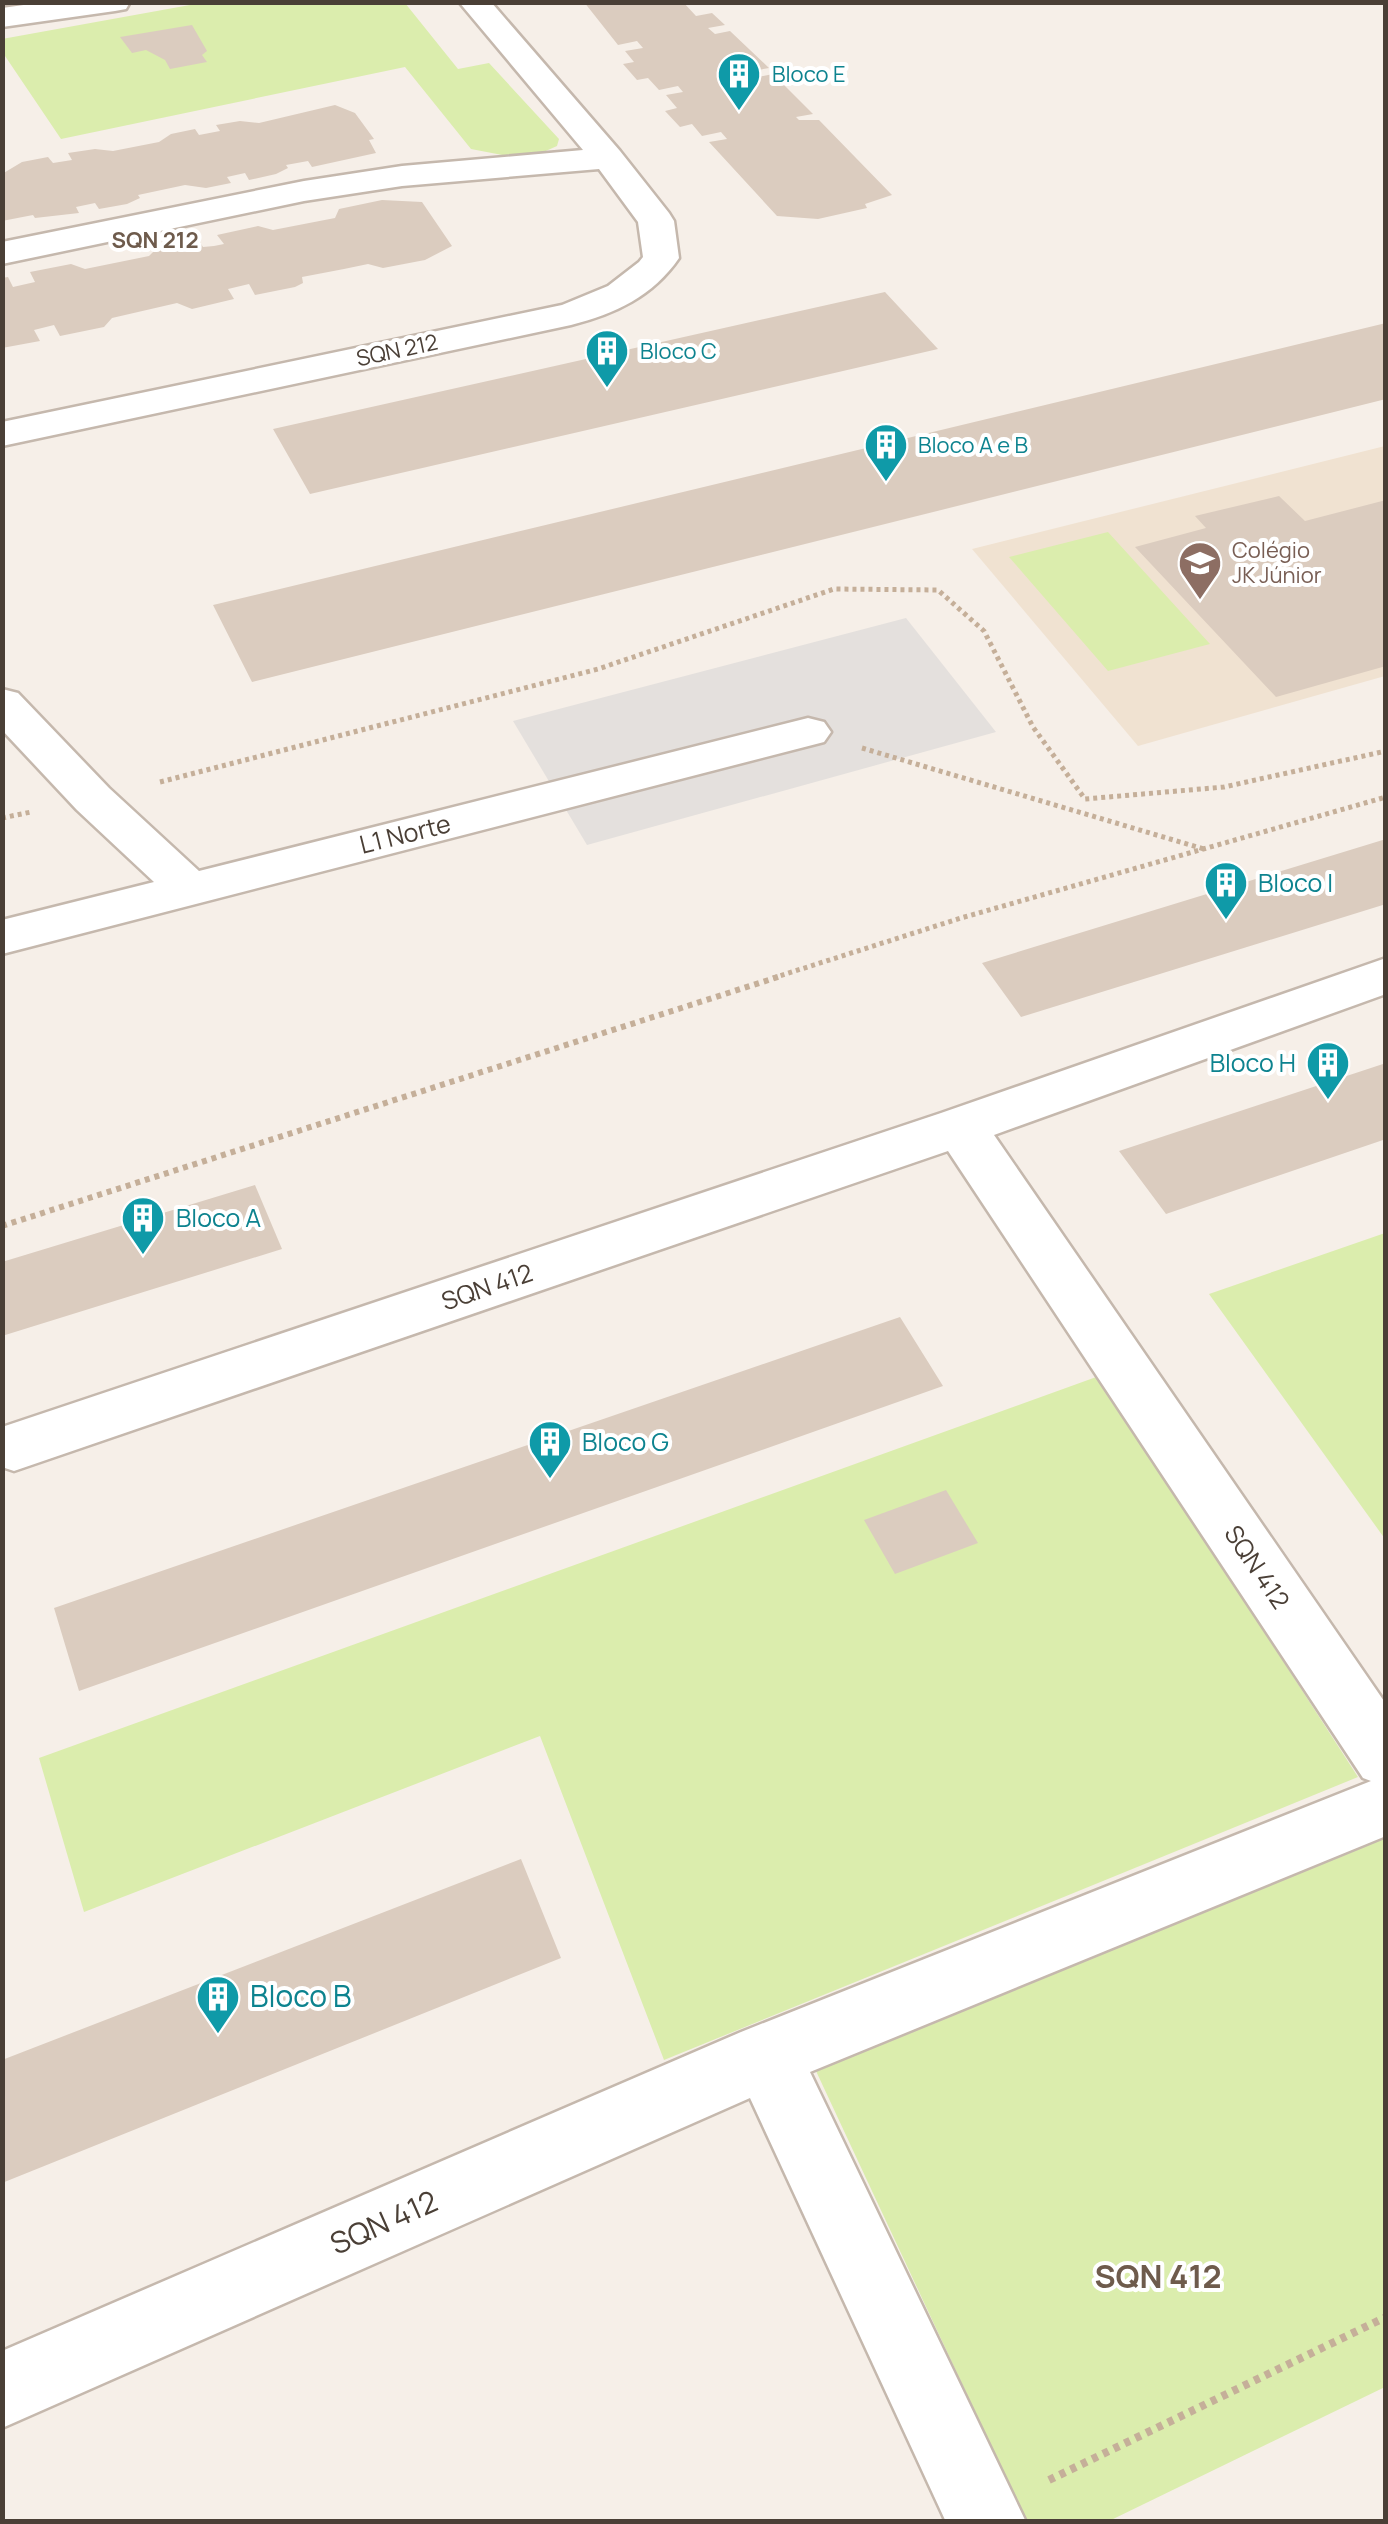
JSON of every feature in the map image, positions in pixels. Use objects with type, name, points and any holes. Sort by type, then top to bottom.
[{"type":"street","points":[[2,18],[115,2]]},
{"type":"street","name":"SQN 212","points":[[2,434],[571,314],[613,300],[644,281],[660,258],[662,243],[656,222],[608,158],[474,2]]},
{"type":"street","points":[[2,253],[304,191],[402,176],[608,158]]},
{"type":"street","points":[[2,703],[189,888]]},
{"type":"street","name":"L1 Norte","points":[[2,937],[808,732]]},
{"type":"street","name":"SQN 412","points":[[14,1446],[960,1127],[1386,975]]},
{"type":"street","name":"SQN 412","points":[[960,1127],[1386,1758]]},
{"type":"street","name":"SQN 412","points":[[2,2390],[766,2056],[1386,1806]]},
{"type":"street","points":[[766,2056],[985,2517]]},
{"type":"path","points":[[808,732],[1204,849]]},
{"type":"path","points":[[2,1226],[961,918],[1386,797]]},
{"type":"path","points":[[985,2517],[1386,2317]]},
{"type":"shaded area","name":"Colégio JK Júnior","points":[[1385,446],[1385,676],[1138,746],[972,549]]},
{"type":"shaded area","points":[[906,618],[996,732],[587,845],[513,721]]},
{"type":"green space","points":[[201,3],[405,3],[458,69],[489,63],[559,139],[557,146],[539,154],[513,157],[471,149],[405,67],[61,139],[3,53],[2,39]]},
{"type":"green space","points":[[1108,532],[1210,644],[1108,671],[1009,557]]},
{"type":"green space","points":[[1386,1233],[1385,1539],[1209,1294]]},
{"type":"green space","points":[[1099,1376],[1358,1777],[664,2060],[540,1736],[84,1912],[39,1758]]},
{"type":"green space","points":[[1385,1832],[1385,2387],[1109,2521],[1026,2521],[816,2071]]},
{"type":"building","name":"Bloco E","points":[[584,2],[683,2],[696,16],[712,13],[725,25],[708,28],[715,34],[730,31],[769,68],[752,71],[758,77],[773,74],[813,114],[796,117],[819,120],[892,195],[865,204],[867,208],[818,219],[777,216],[709,142],[727,139],[721,132],[702,136],[692,124],[680,127],[665,111],[677,108],[666,95],[683,92],[678,86],[659,90],[648,78],[637,80],[623,64],[634,62],[625,51],[643,48],[637,41],[618,45]]},
{"type":"building","points":[[192,25],[207,51],[202,55],[207,62],[170,69],[165,60],[146,50],[132,53],[120,37]]},
{"type":"building","points":[[335,105],[355,113],[374,139],[369,140],[376,153],[312,167],[308,161],[286,165],[288,168],[276,174],[249,180],[245,173],[227,177],[231,183],[206,188],[185,185],[138,195],[140,198],[127,204],[99,209],[95,203],[76,207],[79,213],[2,221],[2,174],[22,162],[48,157],[53,163],[72,160],[68,153],[113,151],[159,142],[171,134],[195,129],[199,135],[220,131],[216,125],[259,123]]},
{"type":"building","points":[[382,200],[422,202],[452,246],[425,260],[383,268],[368,264],[302,277],[303,283],[295,287],[255,295],[249,284],[228,289],[234,299],[192,309],[177,303],[112,318],[104,327],[60,336],[54,325],[34,330],[40,341],[2,348],[2,278],[8,277],[13,287],[35,282],[30,272],[71,264],[85,269],[149,256],[158,247],[198,239],[203,247],[224,244],[217,235],[258,226],[273,230],[335,218],[339,209]]},
{"type":"building","name":"Bloco C","points":[[885,292],[938,349],[310,494],[273,429]]},
{"type":"building","name":"Bloco A e B","points":[[1386,323],[1386,399],[252,682],[213,605]]},
{"type":"building","points":[[1279,496],[1305,521],[1386,500],[1386,666],[1276,697],[1135,547],[1206,528],[1195,516]]},
{"type":"building","name":"Bloco I","points":[[1386,839],[1386,904],[1021,1017],[982,963]]},
{"type":"building","name":"Bloco H","points":[[1386,1063],[1386,1139],[1166,1214],[1119,1151]]},
{"type":"building","name":"Bloco A","points":[[255,1185],[282,1249],[2,1336],[2,1262]]},
{"type":"building","name":"Bloco G","points":[[900,1317],[943,1386],[79,1691],[54,1608]]},
{"type":"building","points":[[946,1490],[978,1543],[895,1574],[864,1520]]},
{"type":"building","name":"Bloco B","points":[[521,1859],[561,1958],[2,2183],[2,2060]]},
{"type":"place","name":"Bloco E","points":[[739,112]]},
{"type":"place","name":"Bloco C","points":[[607,389]]},
{"type":"place","name":"Bloco A e B","points":[[886,483]]},
{"type":"place","name":"Colégio JK Júnior","points":[[1200,601]]},
{"type":"place","name":"Bloco I","points":[[1226,921]]},
{"type":"place","name":"Bloco H","points":[[1328,1101]]},
{"type":"place","name":"Bloco A","points":[[143,1256]]},
{"type":"place","name":"Bloco G","points":[[550,1480]]},
{"type":"place","name":"Bloco B","points":[[218,2035]]},
{"type":"district","name":"SQN 212","points":[[155,240]]},
{"type":"district","name":"SQN 412","points":[[1158,2277]]}]
